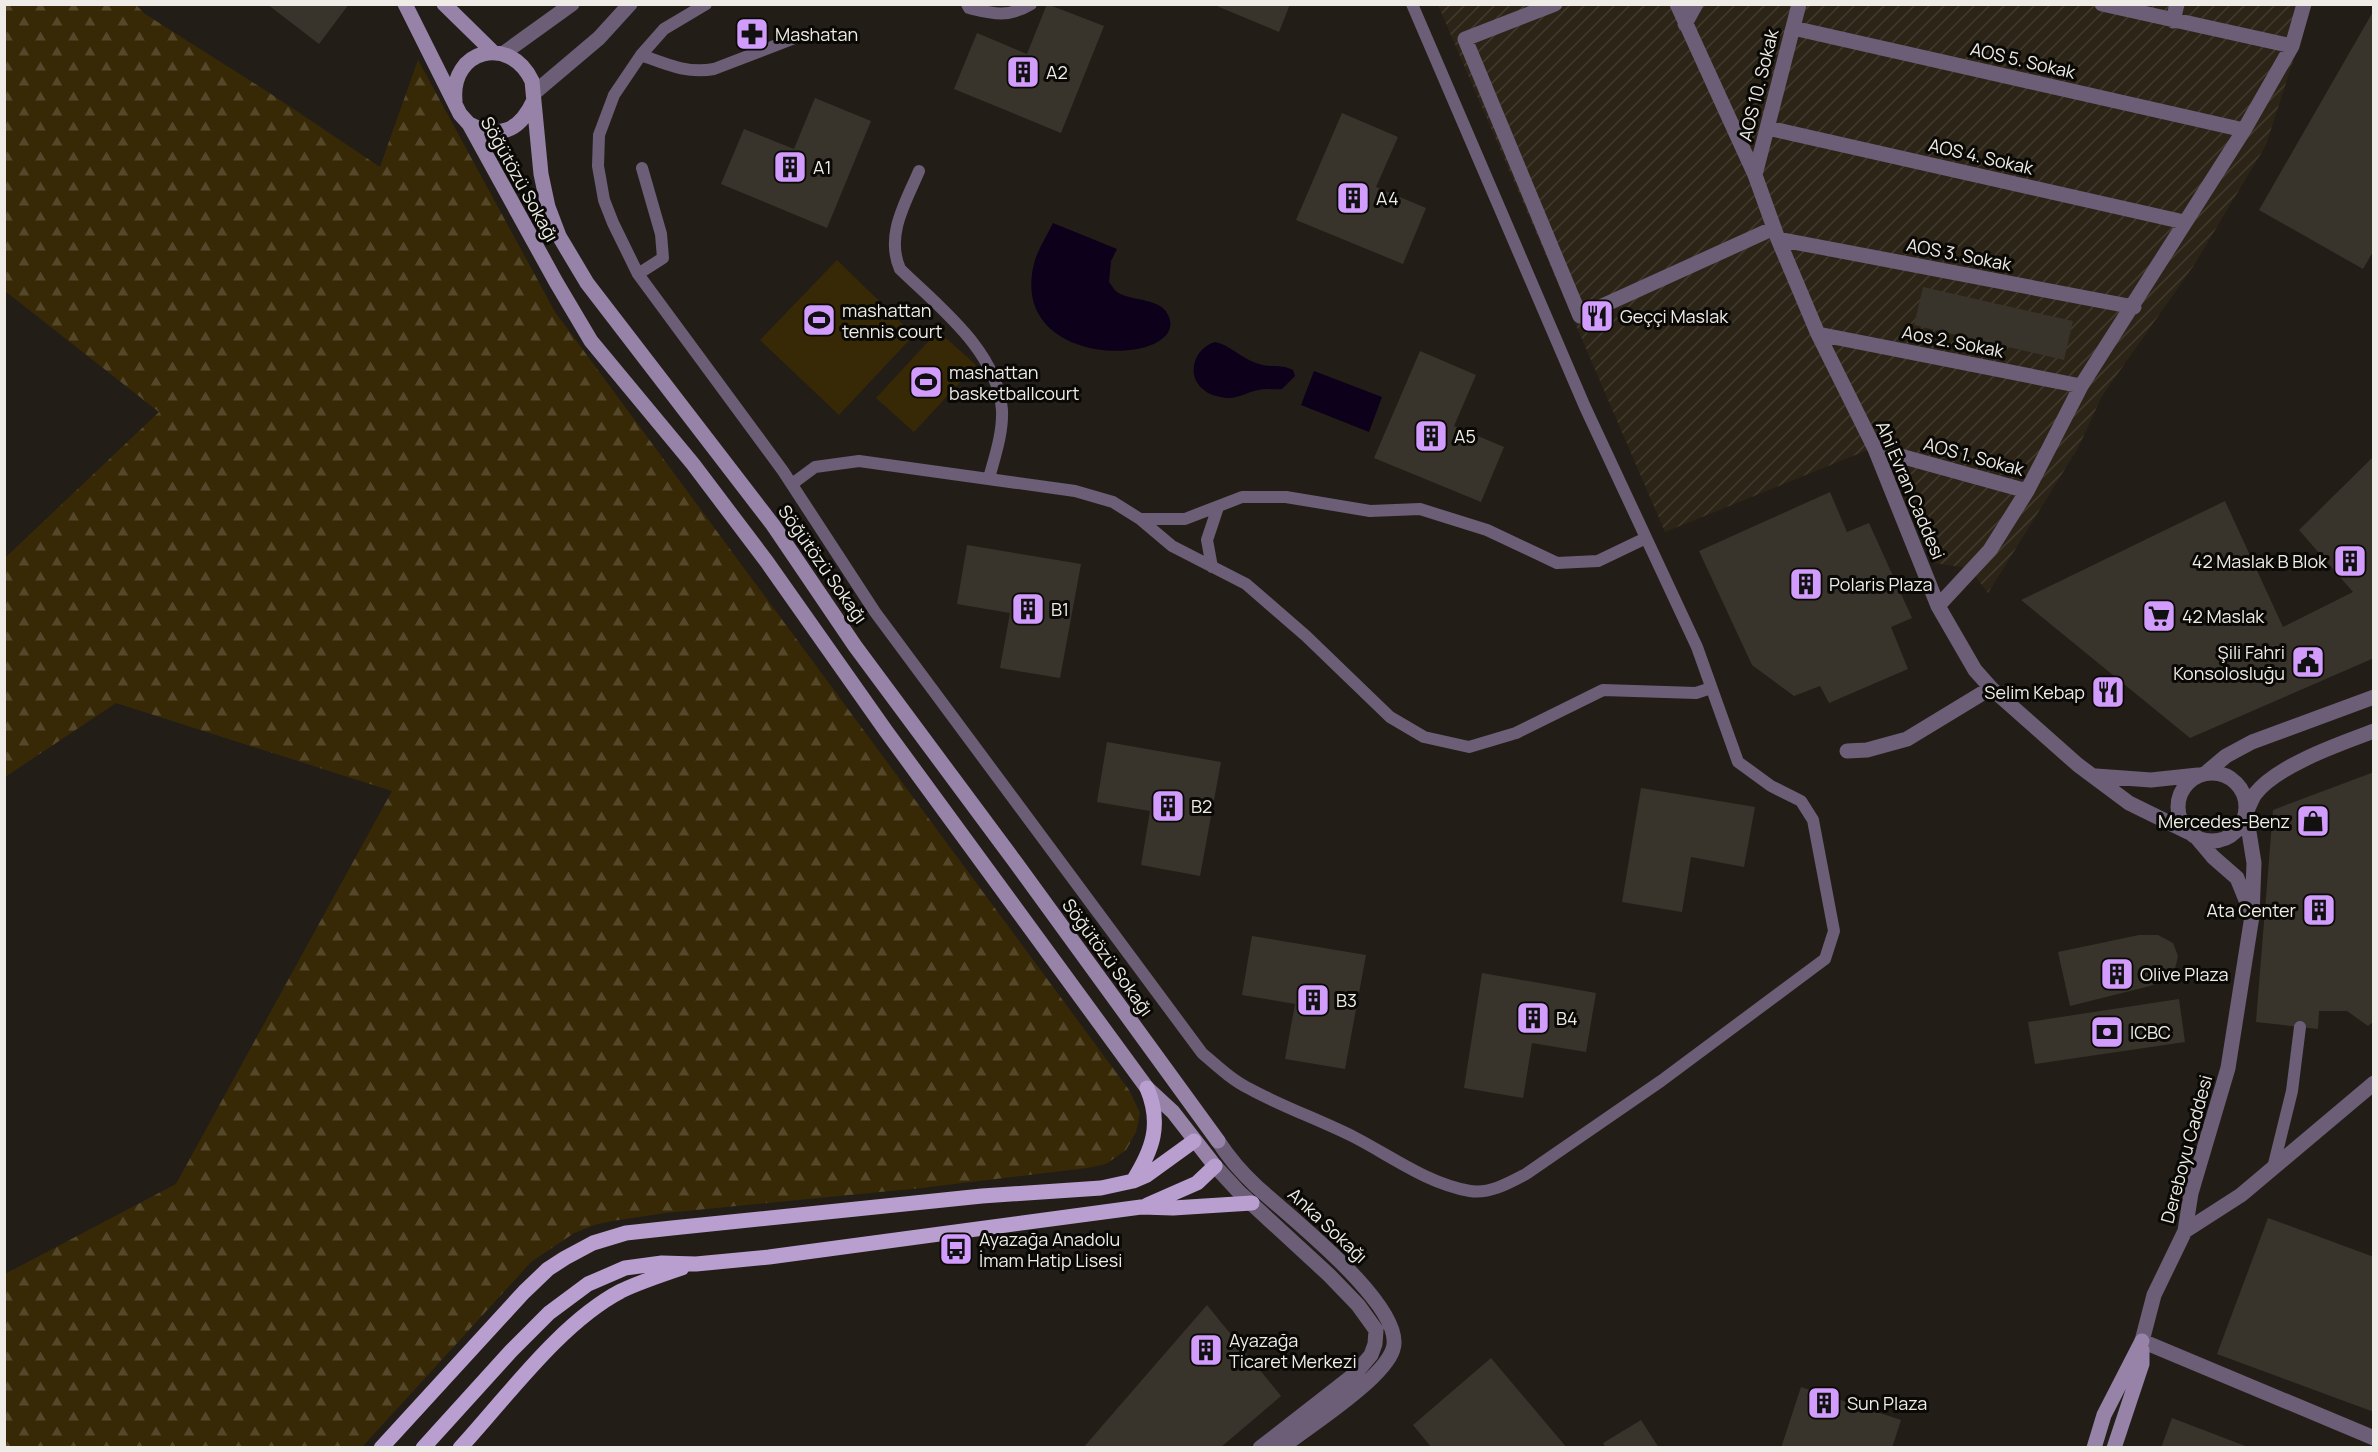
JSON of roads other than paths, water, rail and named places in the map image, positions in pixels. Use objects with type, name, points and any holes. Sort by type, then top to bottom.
[{"type":"main road","points":[[1133,1181],[1151,1146],[1155,1128],[1156,1114],[1147,1088]]},
{"type":"main road","points":[[381,1448],[530,1286],[565,1258],[593,1244],[627,1233],[672,1228],[982,1196],[1101,1188],[1133,1181],[1160,1167],[1194,1141]]},
{"type":"main road","points":[[1141,1207],[1197,1183],[1215,1166]]},
{"type":"main road","points":[[423,1448],[549,1313],[580,1290],[606,1275],[625,1268],[662,1263],[696,1264],[769,1257],[1141,1207],[1173,1208],[1252,1203]]},
{"type":"main road","points":[[460,1448],[539,1360],[592,1310],[622,1291],[660,1275],[696,1264]]},
{"type":"street","name":"Söğütözü Sokağı","points":[[405,4],[460,114],[469,124],[591,341],[693,464],[767,562],[886,731],[1147,1088],[1173,1112],[1215,1166]]},
{"type":"street","name":"Söğütözü Sokağı","points":[[444,4],[499,53],[520,62],[527,70],[532,81],[541,174],[548,207],[560,236],[587,283],[773,525],[855,646],[1218,1141]]},
{"type":"street","points":[[454,101],[456,78],[471,60],[481,54],[499,53],[572,4]]},
{"type":"street","points":[[469,124],[487,131],[507,130],[519,124],[527,114],[533,98],[598,38],[630,4]]},
{"type":"street","points":[[1555,4],[1465,39],[1580,316],[1776,234]]},
{"type":"street","name":"Ahi Evran Caddesi","points":[[1677,4],[1755,175],[1776,234],[1818,334],[1875,449],[1938,606],[1975,670],[1991,688],[2078,765],[2129,803],[2192,835]]},
{"type":"street","points":[[1685,24],[1696,4]]},
{"type":"street","name":"AOS 10. Sokak","points":[[1755,175],[1799,4]]},
{"type":"street","points":[[2102,4],[2292,46]]},
{"type":"street","points":[[2173,21],[2178,4]]},
{"type":"street","points":[[1938,606],[1989,550],[2028,491],[2081,386],[2134,307],[2184,222],[2244,130],[2292,46],[2304,4]]},
{"type":"street","name":"AOS 5. Sokak","points":[[1793,28],[2244,130]]},
{"type":"street","name":"AOS 4. Sokak","points":[[1768,128],[2184,222]]},
{"type":"street","name":"AOS 3. Sokak","points":[[1776,234],[2134,307]]},
{"type":"street","name":"Aos 2. Sokak","points":[[1818,334],[2081,386]]},
{"type":"street","name":"AOS 1. Sokak","points":[[1875,449],[2028,491]]},
{"type":"street","points":[[1847,752],[1867,750],[1907,739],[1991,688]]},
{"type":"street","points":[[2252,916],[2237,878],[2213,857],[2181,822],[2177,811],[2182,789],[2191,780],[2226,756],[2252,742],[2373,697]]},
{"type":"street","points":[[2192,835],[2207,841],[2218,841],[2237,831],[2256,794],[2273,779],[2300,761],[2373,731]]},
{"type":"street","points":[[2094,776],[2151,780],[2204,773],[2228,776],[2236,782],[2246,800],[2245,817]]},
{"type":"street","name":"Dereboyu Caddesi","points":[[2094,1448],[2104,1415],[2142,1341],[2154,1295],[2185,1231],[2191,1193],[2228,1068],[2252,916],[2254,862],[2245,817]]},
{"type":"street","points":[[2185,1231],[2241,1195],[2373,1083]]},
{"type":"street","points":[[1194,1141],[1218,1141],[1215,1166]]},
{"type":"street","name":"Anka Sokağı","points":[[1218,1141],[1233,1163],[1313,1235],[1376,1301],[1391,1326],[1394,1348],[1378,1373],[1281,1448]]},
{"type":"street","name":"Anka Sokağı","points":[[1215,1166],[1358,1305],[1376,1330],[1376,1344],[1371,1355],[1355,1374],[1260,1448]]},
{"type":"street","points":[[2114,1448],[2142,1364],[2142,1341],[2373,1438]]},
{"type":"lane","points":[[706,4],[664,29],[640,55],[614,95],[599,135],[598,166],[604,200],[638,274],[792,484],[875,612],[1202,1053],[1222,1071],[1249,1089],[1352,1136],[1448,1186],[1472,1191],[1486,1191],[1526,1174],[1660,1082],[1825,959],[1834,931],[1813,820],[1801,801],[1771,786],[1737,762],[1697,647],[1585,407],[1413,4]]},
{"type":"lane","points":[[968,4],[969,8],[995,14],[1017,13],[1031,4]]},
{"type":"lane","points":[[640,55],[679,69],[702,71],[714,69],[800,36]]},
{"type":"lane","points":[[638,274],[663,258],[661,234],[642,168]]},
{"type":"lane","points":[[920,171],[894,235],[896,259],[900,269],[978,348],[991,369],[998,388],[1002,412],[1000,438],[989,478]]},
{"type":"lane","points":[[792,484],[815,467],[859,461],[989,478],[1085,494],[1113,502],[1140,519],[1172,546],[1246,584],[1306,636],[1390,717],[1424,737],[1469,747],[1516,733],[1603,690],[1696,693],[1711,688]]},
{"type":"lane","points":[[1140,519],[1185,519],[1242,497],[1286,497],[1370,511],[1420,509],[1487,530],[1557,563],[1598,561],[1646,538]]},
{"type":"lane","points":[[1212,567],[1207,540],[1218,507]]},
{"type":"lane","points":[[2273,1168],[2292,1091],[2300,1027]]},
{"type":"place","name":"Mashatan","points":[[752,34]]},
{"type":"place","name":"A2","points":[[1023,72]]},
{"type":"place","name":"A1","points":[[790,167]]},
{"type":"place","name":"A4","points":[[1353,198]]},
{"type":"place","name":"Geççi Maslak","points":[[1597,316]]},
{"type":"place","name":"mashattan tennis court","points":[[819,320]]},
{"type":"place","name":"mashattan basketballcourt","points":[[926,382]]},
{"type":"place","name":"A5","points":[[1431,436]]},
{"type":"place","name":"42 Maslak B Blok","points":[[2350,561]]},
{"type":"place","name":"Polaris Plaza","points":[[1806,584]]},
{"type":"place","name":"B1","points":[[1028,609]]},
{"type":"place","name":"42 Maslak","points":[[2159,616]]},
{"type":"place","name":"Şili Fahri Konsolosluğu","points":[[2308,662]]},
{"type":"place","name":"Selim Kebap","points":[[2108,692]]},
{"type":"place","name":"B2","points":[[1168,806]]},
{"type":"place","name":"Mercedes-Benz","points":[[2313,821]]},
{"type":"place","name":"Ata Center","points":[[2319,910]]},
{"type":"place","name":"Olive Plaza","points":[[2117,974]]},
{"type":"place","name":"B3","points":[[1313,1000]]},
{"type":"place","name":"B4","points":[[1533,1018]]},
{"type":"place","name":"ICBC","points":[[2107,1032]]},
{"type":"place","name":"Ayazağa Anadolu İmam Hatip Lisesi","points":[[956,1249]]},
{"type":"place","name":"Ayazağa Ticaret Merkezi","points":[[1206,1350]]},
{"type":"place","name":"Sun Plaza","points":[[1824,1403]]}]
